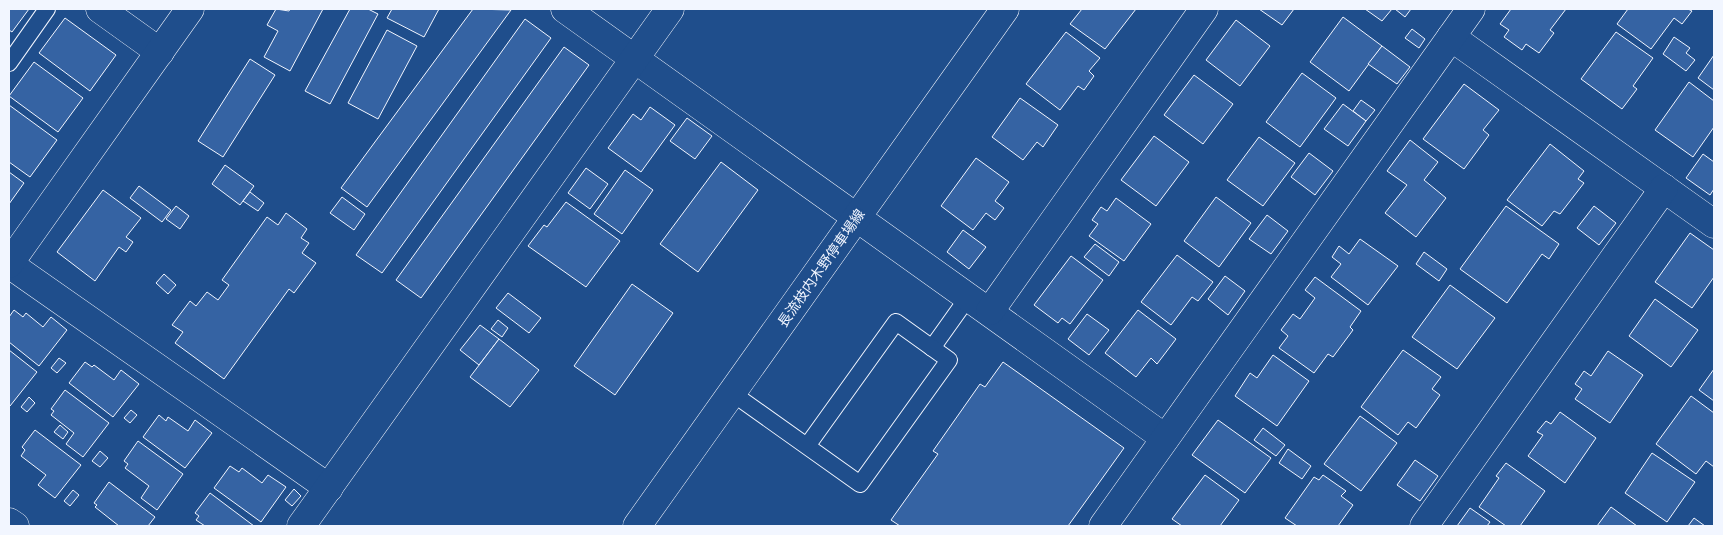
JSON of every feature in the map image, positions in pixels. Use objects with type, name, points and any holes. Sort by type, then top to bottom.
[{"type":"street","points":[[100,9],[160,52]]},
{"type":"street","points":[[190,9],[9,264],[329,488]]},
{"type":"street","points":[[565,9],[979,303],[1165,438]]},
{"type":"street","points":[[301,526],[670,9]]},
{"type":"street","name":"長流枝内木野停車場線","points":[[637,526],[1005,9]]},
{"type":"street","points":[[979,303],[1204,9]]},
{"type":"street","points":[[1102,526],[1471,9]]},
{"type":"street","points":[[1451,37],[1714,224]]},
{"type":"street","points":[[1424,526],[1664,188]]},
{"type":"street","points":[[9,522],[15,526]]},
{"type":"lane","points":[[9,63],[47,9]]},
{"type":"lane","points":[[932,348],[979,303]]},
{"type":"lane","points":[[732,393],[860,484],[949,360],[896,322],[807,446]]},
{"type":"building","points":[[9,9],[29,9],[12,32],[9,30]]},
{"type":"building","points":[[276,9],[289,11],[290,9],[323,9],[290,71],[264,57],[278,31],[267,25]]},
{"type":"building","points":[[350,9],[368,9],[378,14],[330,104],[305,91]]},
{"type":"building","points":[[392,9],[439,9],[424,37],[387,18]]},
{"type":"building","points":[[473,9],[511,10],[367,207],[341,188]]},
{"type":"building","points":[[1082,9],[1136,9],[1105,49],[1070,24]]},
{"type":"building","points":[[1259,9],[1294,9],[1282,25]]},
{"type":"building","points":[[1365,9],[1392,9],[1382,21]]},
{"type":"building","points":[[1395,9],[1411,9],[1405,17]]},
{"type":"building","points":[[1511,9],[1566,9],[1550,30],[1554,33],[1539,53],[1526,44],[1522,50],[1504,37],[1509,30],[1500,24]]},
{"type":"building","points":[[1628,9],[1688,9],[1692,11],[1682,24],[1674,18],[1651,49],[1617,24]]},
{"type":"building","points":[[1343,17],[1382,46],[1349,91],[1310,62]]},
{"type":"building","points":[[65,18],[116,55],[90,91],[39,53]]},
{"type":"building","points":[[525,19],[551,38],[382,273],[356,255]]},
{"type":"building","points":[[1236,20],[1270,46],[1240,86],[1206,60]]},
{"type":"building","points":[[1412,29],[1425,39],[1419,48],[1405,38]]},
{"type":"building","points":[[387,30],[417,46],[378,119],[348,103]]},
{"type":"building","points":[[1066,32],[1100,58],[1089,71],[1094,76],[1084,90],[1078,86],[1060,110],[1026,84]]},
{"type":"building","points":[[1616,32],[1653,58],[1633,86],[1637,89],[1622,109],[1581,79]]},
{"type":"building","points":[[1674,37],[1690,48],[1686,53],[1695,60],[1686,71],[1663,54]]},
{"type":"building","points":[[1382,46],[1410,67],[1397,84],[1368,64]]},
{"type":"building","points":[[564,47],[589,65],[421,298],[396,280]]},
{"type":"building","points":[[1714,55],[1714,90],[1698,78]]},
{"type":"building","points":[[250,59],[275,75],[223,157],[198,141]]},
{"type":"building","points":[[34,62],[83,98],[58,132],[9,96]]},
{"type":"building","points":[[1302,73],[1336,98],[1300,147],[1266,122]]},
{"type":"building","points":[[1194,75],[1233,104],[1203,144],[1164,115]]},
{"type":"building","points":[[1689,82],[1714,101],[1714,127],[1693,157],[1655,130]]},
{"type":"building","points":[[1464,84],[1499,110],[1483,130],[1489,135],[1464,169],[1423,139]]},
{"type":"building","points":[[1020,98],[1058,125],[1043,147],[1037,142],[1023,160],[992,137]]},
{"type":"building","points":[[1361,100],[1375,110],[1366,121],[1353,111]]},
{"type":"building","points":[[1343,104],[1366,121],[1348,146],[1324,129]]},
{"type":"building","points":[[9,105],[57,140],[30,177],[9,162]]},
{"type":"building","points":[[650,107],[675,125],[641,172],[608,148],[633,114],[641,120]]},
{"type":"building","points":[[687,118],[712,136],[695,159],[670,141]]},
{"type":"building","points":[[1154,136],[1189,162],[1156,206],[1121,180]]},
{"type":"building","points":[[1259,137],[1295,163],[1263,206],[1227,180]]},
{"type":"building","points":[[1410,140],[1438,162],[1424,180],[1446,198],[1416,237],[1385,213],[1407,185],[1387,171]]},
{"type":"building","points":[[1550,144],[1584,171],[1578,179],[1584,183],[1560,214],[1554,211],[1542,226],[1507,200]]},
{"type":"building","points":[[1309,153],[1333,171],[1315,195],[1291,177]]},
{"type":"building","points":[[1703,154],[1714,162],[1714,189],[1710,195],[1686,178]]},
{"type":"building","points":[[976,158],[1009,182],[995,201],[1004,208],[995,220],[986,213],[973,230],[941,206]]},
{"type":"building","points":[[721,162],[758,190],[698,272],[660,244]]},
{"type":"building","points":[[225,165],[254,186],[240,205],[212,184]]},
{"type":"building","points":[[586,168],[608,184],[590,209],[568,193]]},
{"type":"building","points":[[625,170],[653,190],[622,234],[594,214]]},
{"type":"building","points":[[9,172],[24,183],[9,204]]},
{"type":"building","points":[[139,186],[171,210],[162,222],[130,198]]},
{"type":"building","points":[[103,190],[141,218],[126,237],[133,242],[126,252],[119,247],[95,281],[57,252]]},
{"type":"building","points":[[250,192],[264,203],[258,211],[243,201]]},
{"type":"building","points":[[342,197],[365,214],[354,230],[330,213]]},
{"type":"building","points":[[1216,197],[1251,223],[1219,267],[1184,241]]},
{"type":"building","points":[[1116,198],[1151,224],[1124,261],[1089,236],[1098,224],[1092,220],[1101,207],[1107,211]]},
{"type":"building","points":[[566,202],[620,241],[586,287],[528,246],[544,225],[547,227]]},
{"type":"building","points":[[176,206],[189,216],[180,229],[166,219]]},
{"type":"building","points":[[1506,206],[1559,244],[1549,259],[1542,254],[1507,303],[1460,269]]},
{"type":"building","points":[[1594,206],[1616,223],[1599,245],[1577,228]]},
{"type":"building","points":[[286,213],[307,229],[301,238],[309,243],[302,253],[316,263],[294,293],[289,289],[224,379],[175,343],[183,332],[172,325],[190,301],[196,306],[207,292],[218,300],[229,285],[222,280],[267,217],[278,225]]},
{"type":"building","points":[[1267,215],[1288,231],[1271,254],[1249,239]]},
{"type":"building","points":[[963,230],[986,247],[969,269],[947,252]]},
{"type":"building","points":[[1690,233],[1714,250],[1714,277],[1692,308],[1655,282]]},
{"type":"building","points":[[1360,239],[1398,266],[1368,305],[1331,277],[1341,264],[1332,257],[1339,246],[1349,254]]},
{"type":"building","points":[[1095,244],[1119,262],[1109,276],[1084,257]]},
{"type":"building","points":[[1424,252],[1447,269],[1439,281],[1416,264]]},
{"type":"building","points":[[1177,255],[1213,282],[1198,301],[1192,297],[1171,325],[1141,302]]},
{"type":"building","points":[[1071,256],[1103,280],[1070,324],[1062,318],[1058,323],[1034,305]]},
{"type":"building","points":[[164,274],[176,285],[168,294],[156,283]]},
{"type":"building","points":[[1225,276],[1245,291],[1228,315],[1208,299]]},
{"type":"building","points":[[1315,277],[1361,311],[1350,327],[1353,330],[1333,357],[1328,354],[1314,373],[1279,348],[1288,336],[1281,330],[1293,314],[1300,319],[1315,298],[1305,290]]},
{"type":"building","points":[[632,284],[673,313],[615,395],[574,366]]},
{"type":"building","points":[[1450,285],[1495,318],[1457,369],[1412,337]]},
{"type":"building","points":[[508,293],[541,318],[529,333],[496,308]]},
{"type":"building","points":[[1655,299],[1698,330],[1671,367],[1629,336]]},
{"type":"building","points":[[14,310],[23,317],[26,313],[43,327],[51,317],[67,330],[39,366],[9,342],[9,317]]},
{"type":"building","points":[[1138,310],[1176,339],[1157,364],[1151,358],[1136,377],[1105,353]]},
{"type":"building","points":[[1087,314],[1109,330],[1089,355],[1068,339]]},
{"type":"building","points":[[498,320],[508,328],[502,337],[491,329]]},
{"type":"building","points":[[480,325],[499,339],[479,365],[460,350]]},
{"type":"building","points":[[499,339],[539,370],[510,407],[470,377]]},
{"type":"building","points":[[9,350],[37,372],[10,406],[9,405]]},
{"type":"building","points":[[1403,350],[1441,377],[1432,389],[1440,395],[1416,428],[1408,422],[1398,435],[1361,407]]},
{"type":"building","points":[[1608,351],[1643,375],[1610,423],[1575,399],[1582,389],[1575,384],[1584,371],[1591,376]]},
{"type":"building","points":[[1273,355],[1309,381],[1277,426],[1235,396],[1250,373],[1257,378]]},
{"type":"building","points":[[59,358],[66,363],[57,373],[51,368]]},
{"type":"building","points":[[85,362],[92,367],[94,365],[114,380],[121,370],[139,384],[113,417],[69,383]]},
{"type":"building","points":[[1003,362],[1124,448],[1068,526],[900,526],[891,520],[938,454],[933,451],[980,384],[985,387]]},
{"type":"building","points":[[1714,369],[1714,401],[1699,390]]},
{"type":"building","points":[[65,390],[109,423],[83,457],[66,444],[74,433],[51,415],[54,411],[51,409]]},
{"type":"building","points":[[1691,396],[1714,413],[1714,467],[1706,461],[1696,474],[1656,444]]},
{"type":"building","points":[[29,397],[35,403],[27,412],[21,407]]},
{"type":"building","points":[[131,410],[137,415],[130,423],[124,418]]},
{"type":"building","points":[[1560,412],[1596,438],[1565,483],[1528,456],[1543,435],[1537,432],[1546,421],[1551,424]]},
{"type":"building","points":[[159,415],[166,421],[168,417],[188,431],[195,420],[212,433],[185,468],[143,437]]},
{"type":"building","points":[[1360,416],[1397,443],[1361,491],[1324,464]]},
{"type":"building","points":[[1218,420],[1271,458],[1245,493],[1192,455]]},
{"type":"building","points":[[60,425],[68,432],[63,439],[54,432]]},
{"type":"building","points":[[1263,428],[1285,445],[1276,456],[1254,440]]},
{"type":"building","points":[[35,430],[81,465],[55,498],[38,485],[46,475],[21,456],[25,450],[22,447]]},
{"type":"building","points":[[138,441],[183,474],[157,510],[141,498],[149,486],[125,468],[128,464],[124,461]]},
{"type":"building","points":[[1288,449],[1311,466],[1302,479],[1279,463]]},
{"type":"building","points":[[100,451],[108,458],[100,467],[92,461]]},
{"type":"building","points":[[1652,453],[1695,482],[1667,522],[1625,493]]},
{"type":"building","points":[[1415,460],[1438,476],[1420,501],[1397,485]]},
{"type":"building","points":[[1506,463],[1545,491],[1520,526],[1506,526],[1479,507],[1499,478],[1496,476]]},
{"type":"building","points":[[230,466],[239,472],[242,468],[262,483],[268,475],[286,487],[261,522],[214,488]]},
{"type":"building","points":[[1205,475],[1239,500],[1220,526],[1182,526],[1172,519]]},
{"type":"building","points":[[1323,475],[1346,491],[1341,496],[1353,505],[1338,526],[1297,526],[1285,518],[1314,477],[1319,480]]},
{"type":"building","points":[[109,482],[155,517],[148,526],[119,526],[95,507],[97,505],[94,503]]},
{"type":"building","points":[[294,489],[301,496],[292,506],[285,500]]},
{"type":"building","points":[[73,490],[79,495],[70,506],[64,501]]},
{"type":"building","points":[[210,493],[254,526],[205,526],[196,520],[199,516],[195,513]]},
{"type":"building","points":[[1611,507],[1637,526],[1597,526]]},
{"type":"building","points":[[1470,508],[1490,522],[1487,526],[1457,526]]},
{"type":"building","points":[[1694,518],[1705,526],[1688,526]]}]
